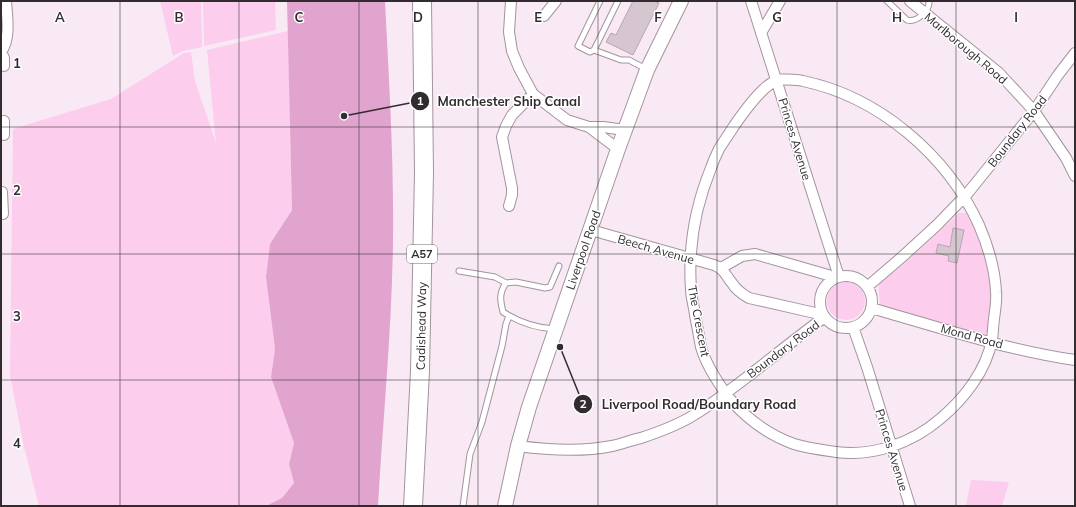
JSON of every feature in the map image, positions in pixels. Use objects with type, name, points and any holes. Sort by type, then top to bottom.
[{"type":"highway","name":"Cadishead Way","points":[[413,506],[420,371],[424,181],[422,1]]},
{"type":"main road","name":"Liverpool Road","points":[[504,505],[529,407],[625,130],[647,70],[681,1]]},
{"type":"street","points":[[4,66],[4,58],[1,52],[4,49],[8,38],[6,1]]},
{"type":"street","points":[[510,1],[508,32],[512,51],[533,94],[568,120],[589,128],[618,150]]},
{"type":"street","name":"Princes Avenue","points":[[752,1],[836,278]]},
{"type":"street","points":[[761,33],[780,1]]},
{"type":"street","name":"Marlborough Road","points":[[910,1],[999,73],[1034,111],[1066,158],[1075,175]]},
{"type":"street","points":[[544,16],[550,3]]},
{"type":"street","name":"Boundary Road","points":[[867,287],[937,225],[964,197],[1034,111],[1075,53]]},
{"type":"street","name":"The Crescent","points":[[777,80],[801,80],[831,89],[860,102],[883,115],[904,130],[922,146],[941,166],[964,197],[982,232],[991,258],[996,293],[991,342],[985,363],[965,395],[955,406],[930,428],[912,438],[891,446],[871,451],[844,453],[794,444],[772,434],[747,417],[735,405],[710,369],[701,348],[691,290],[690,259],[692,233],[698,205],[707,177],[718,151],[747,107],[765,88],[777,80]]},
{"type":"street","points":[[509,206],[517,196],[512,188],[502,137],[512,115],[533,94]]},
{"type":"street","points":[[589,128],[603,127],[625,130]]},
{"type":"street","points":[[2,192],[2,214]]},
{"type":"street","name":"Beech Avenue","points":[[591,230],[721,268]]},
{"type":"street","points":[[824,315],[749,298],[732,285],[721,268],[742,256],[755,254],[836,278],[849,276],[859,280],[867,287],[871,297],[871,308],[861,323],[853,327]]},
{"type":"street","name":"Boundary Road","points":[[836,278],[826,285],[821,294],[820,303],[824,315],[833,324],[843,327],[853,327]]},
{"type":"street","name":"Mond Road","points":[[871,308],[991,342],[1055,357],[1075,360]]},
{"type":"street","name":"Boundary Road","points":[[518,446],[546,450],[566,450],[612,446],[656,433],[680,423],[726,393],[824,315]]},
{"type":"street","name":"Princes Avenue","points":[[853,327],[867,367],[910,506]]},
{"type":"lane","points":[[600,1],[578,46],[590,52],[594,50],[621,60],[629,60],[647,70]]},
{"type":"lane","points":[[594,50],[618,1]]},
{"type":"lane","points":[[887,1],[907,20],[910,21],[917,19],[924,12],[929,6],[929,1]]},
{"type":"lane","points":[[460,271],[495,277],[506,283],[516,282],[545,288],[550,287],[559,266]]},
{"type":"lane","points":[[506,283],[500,294],[503,312],[536,327],[556,329]]},
{"type":"lane","points":[[463,506],[470,454],[482,422],[509,316]]},
{"type":"shaded area","points":[[160,1],[201,1],[202,47],[183,51],[173,56]]},
{"type":"shaded area","points":[[203,1],[275,1],[276,30],[204,46]]},
{"type":"shaded area","points":[[287,1],[385,1],[392,150],[393,240],[389,340],[378,506],[266,506],[282,498],[294,483],[289,464],[294,443],[271,377],[275,349],[266,277],[270,244],[292,210]]},
{"type":"shaded area","points":[[288,31],[292,210],[270,244],[266,277],[275,349],[271,377],[294,443],[289,464],[294,483],[282,498],[266,506],[39,506],[23,442],[10,375],[13,129],[111,99],[184,53],[191,52],[195,81],[216,143],[207,50]]},
{"type":"shaded area","points":[[959,213],[966,213],[974,225],[993,284],[990,331],[984,334],[978,334],[880,306],[879,284],[911,258]]},
{"type":"shaded area","points":[[842,282],[850,282],[860,287],[864,294],[864,308],[860,315],[850,320],[842,320],[832,315],[830,312],[827,305],[827,297],[832,287],[835,285]]},
{"type":"shaded area","points":[[971,480],[1009,482],[1002,506],[966,506]]},
{"type":"building","points":[[633,1],[654,1],[659,3],[633,55],[606,42],[611,33],[616,35]]},
{"type":"building","points":[[953,228],[964,230],[957,263],[948,261],[949,256],[936,253],[938,244],[950,247]]},
{"type":"place","name":"Manchester Ship Canal","points":[[344,116]]},
{"type":"place","name":"Liverpool Road/Boundary Road","points":[[560,347]]}]
